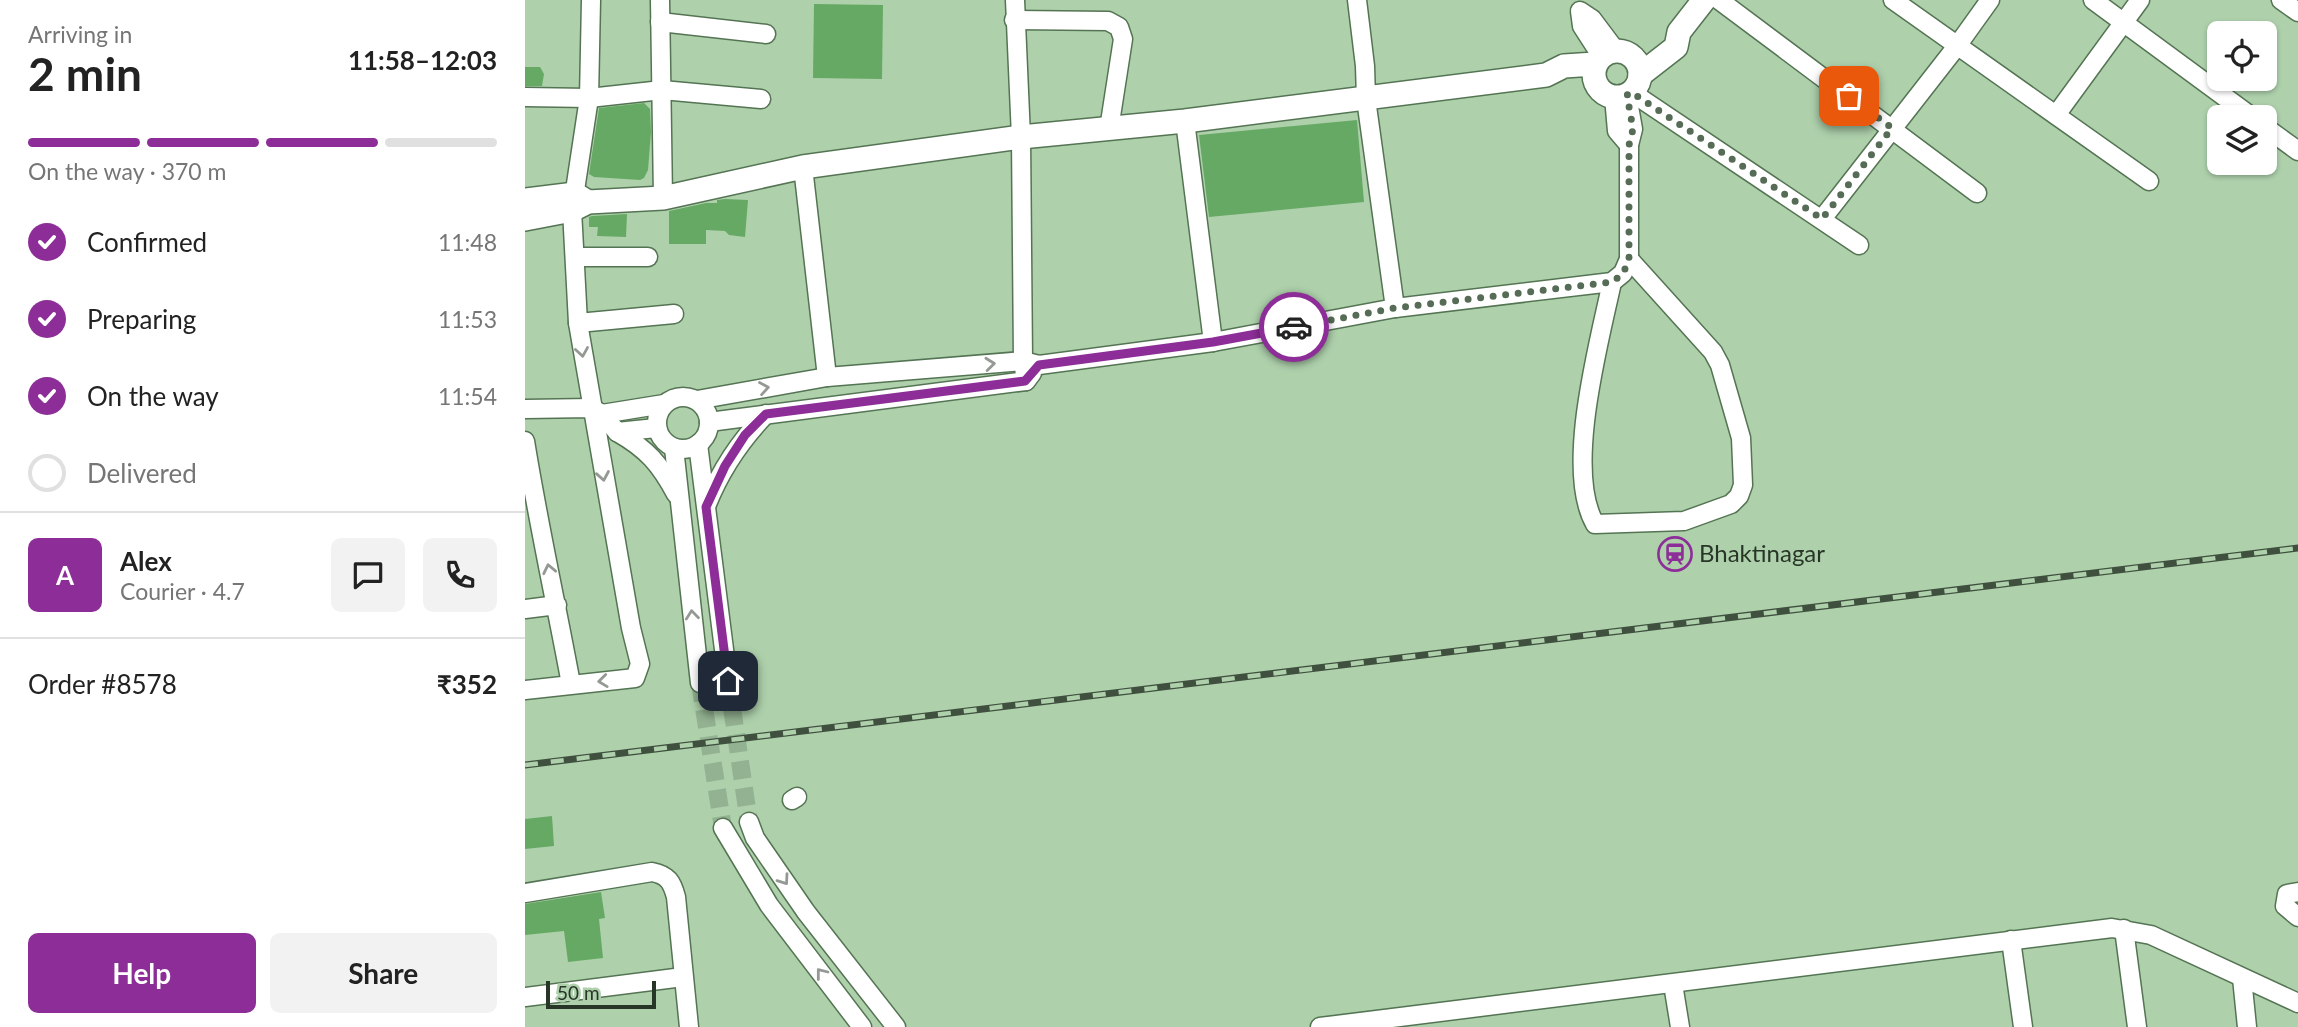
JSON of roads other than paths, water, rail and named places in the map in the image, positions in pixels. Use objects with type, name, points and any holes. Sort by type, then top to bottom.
[{"type":"main road","points":[[1602,62],[1601,91],[1630,85],[1675,47],[1679,32],[1704,0]]},
{"type":"main road","points":[[525,200],[578,202],[663,198],[803,167],[1021,137],[1185,121],[1546,75],[1564,82],[1602,62],[1627,53],[1630,85]]},
{"type":"main road","points":[[525,219],[578,202]]},
{"type":"street","points":[[525,690],[635,678],[640,664],[631,628],[596,411],[578,323],[578,202],[589,98],[591,0]]},
{"type":"street","points":[[660,0],[663,198]]},
{"type":"street","points":[[709,422],[1025,381],[1031,363],[1015,0]]},
{"type":"street","points":[[1357,0],[1366,99],[1395,308]]},
{"type":"street","points":[[1719,0],[1977,193]]},
{"type":"street","points":[[1892,0],[2149,181]]},
{"type":"street","points":[[1822,219],[1990,0]]},
{"type":"street","points":[[2093,0],[2236,105]]},
{"type":"street","points":[[2056,116],[2140,0]]},
{"type":"street","points":[[2281,0],[2298,12]]},
{"type":"street","points":[[1577,6],[1582,26],[1602,62]]},
{"type":"street","points":[[1014,20],[1108,21],[1119,27],[1123,39],[1109,129]]},
{"type":"street","points":[[660,22],[766,34]]},
{"type":"street","points":[[525,408],[596,411],[664,404],[680,396],[697,400],[827,377],[1031,363],[1213,342],[1395,308],[1612,282],[1623,274],[1629,259],[1629,145],[1633,129],[1630,85]]},
{"type":"street","points":[[1630,85],[1859,245]]},
{"type":"street","points":[[525,97],[589,98],[662,90],[761,99]]},
{"type":"street","points":[[1185,121],[1213,342]]},
{"type":"street","points":[[2277,136],[2298,152]]},
{"type":"street","points":[[803,167],[827,377]]},
{"type":"street","points":[[576,257],[648,257]]},
{"type":"street","points":[[1612,282],[1588,392],[1582,480],[1589,514],[1595,524],[1684,521],[1731,504],[1739,496],[1743,485],[1741,438],[1720,365],[1713,352],[1629,259]]},
{"type":"street","points":[[578,323],[674,314]]},
{"type":"street","points":[[664,404],[659,411],[656,428],[660,436],[674,448],[690,448],[704,438],[709,422],[708,413],[697,400]]},
{"type":"street","points":[[596,411],[617,432],[652,456],[679,500]]},
{"type":"street","points":[[706,507],[725,466],[745,435],[766,414]]},
{"type":"street","points":[[617,432],[656,428]]},
{"type":"street","points":[[525,441],[531,514],[557,605],[571,684]]},
{"type":"street","points":[[698,444],[728,681]]},
{"type":"street","points":[[674,448],[700,683]]},
{"type":"street","points":[[525,610],[557,605]]},
{"type":"street","points":[[749,822],[755,838],[806,912],[895,1027]]},
{"type":"street","points":[[723,828],[769,905],[862,1027]]},
{"type":"street","points":[[525,893],[652,872],[664,874],[673,883],[676,897],[689,1027]]},
{"type":"street","points":[[2298,892],[2287,894],[2285,899],[2285,906],[2298,917]]},
{"type":"street","points":[[2125,929],[2137,1027]]},
{"type":"street","points":[[1320,1027],[1386,1023],[2011,940],[2125,929],[2151,935],[2298,1003]]},
{"type":"street","points":[[2011,940],[2023,1027]]},
{"type":"street","points":[[525,997],[683,977]]},
{"type":"street","points":[[2242,978],[2247,1027]]},
{"type":"street","points":[[1673,984],[1680,1027]]},
{"type":"tunnel","points":[[728,681],[749,822]]},
{"type":"tunnel","points":[[700,683],[723,828]]},
{"type":"railway","points":[[525,765],[2298,548]]},
{"type":"place","name":"Bhaktinagar","points":[[1675,554]]}]
